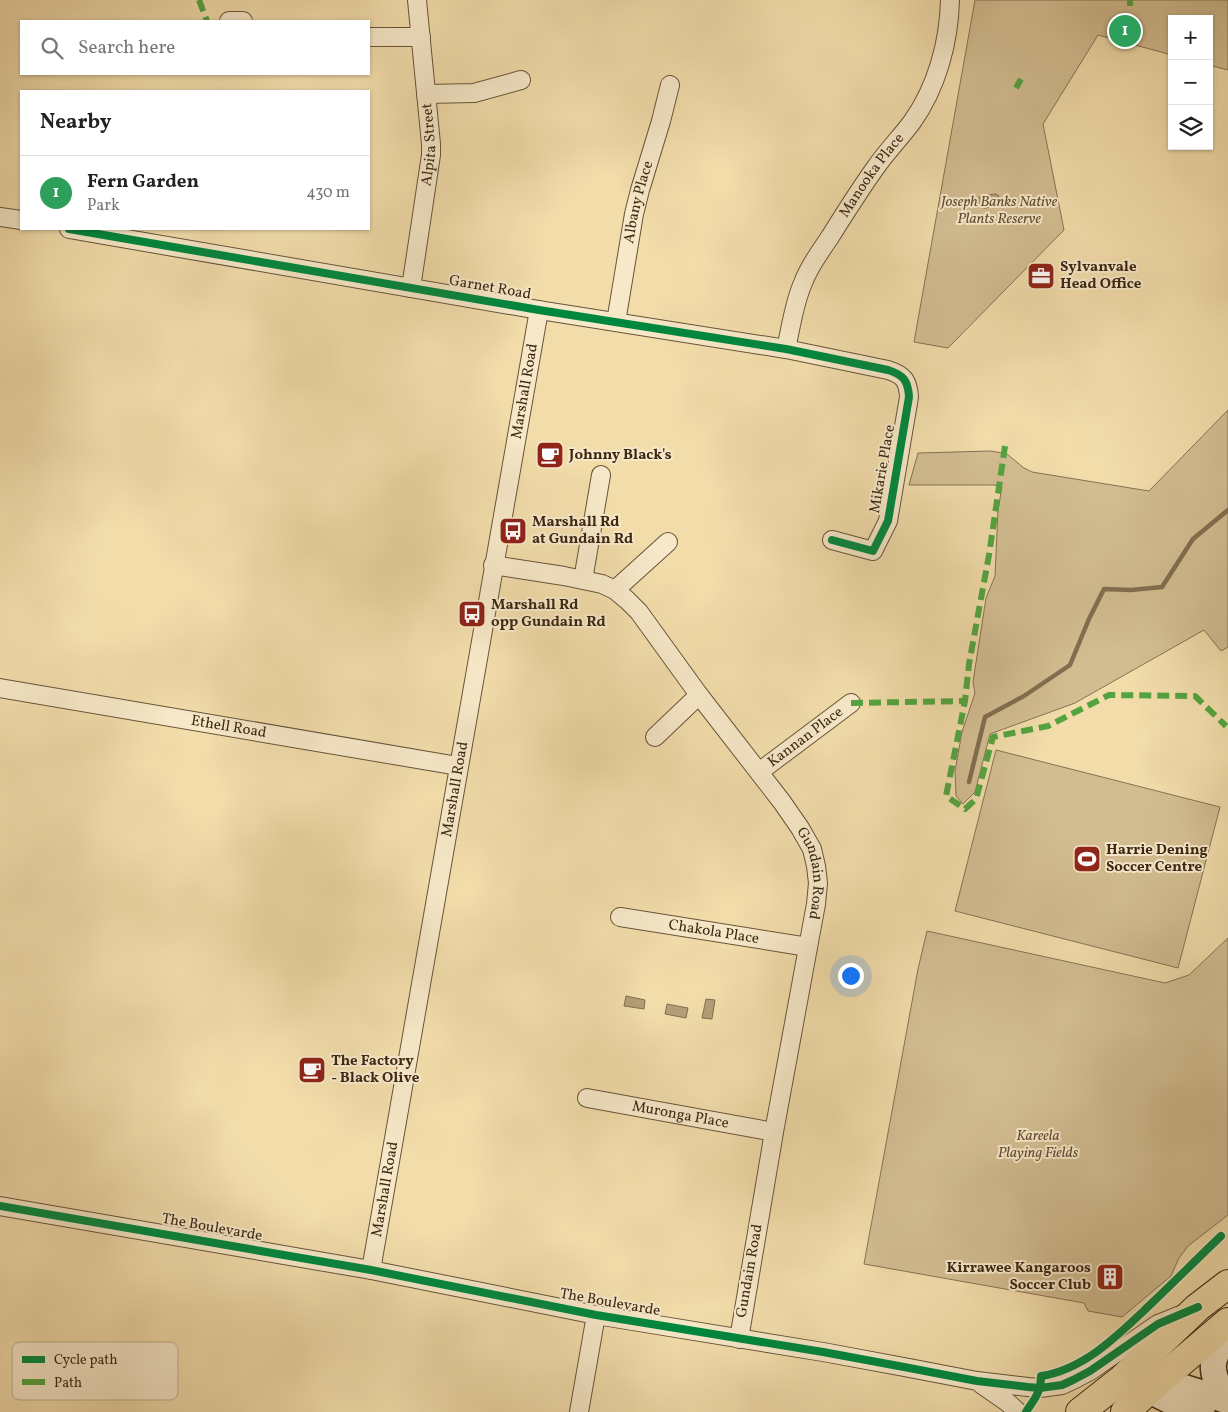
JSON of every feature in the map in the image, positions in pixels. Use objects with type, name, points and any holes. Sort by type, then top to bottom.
[{"type":"highway","points":[[1080,1412],[1126,1375],[1198,1307],[1228,1284]]},
{"type":"highway","points":[[1125,1412],[1228,1322]]},
{"type":"main road","points":[[1226,1400],[1213,1372],[1213,1363],[1215,1355],[1228,1333]]},
{"type":"main road","points":[[1126,1375],[1155,1385],[1226,1400]]},
{"type":"main road","points":[[1155,1385],[1176,1404],[1202,1412]]},
{"type":"street","name":"Alpita Street","points":[[411,288],[431,156],[417,0]]},
{"type":"street","name":"Manooka Place","points":[[786,349],[797,299],[810,267],[855,197],[912,122],[929,93],[939,64],[949,22],[950,0]]},
{"type":"street","points":[[370,37],[421,37]]},
{"type":"street","points":[[426,94],[474,93],[521,80]]},
{"type":"street","name":"Albany Place","points":[[616,322],[634,214],[670,85]]},
{"type":"street","points":[[0,217],[20,220]]},
{"type":"street","name":"Garnet Road","points":[[75,230],[538,310],[786,349],[888,370],[898,373],[904,378]]},
{"type":"street","name":"Marshall Road","points":[[370,1270],[538,310]]},
{"type":"street","name":"Mikarie Place","points":[[832,540],[873,551],[888,521],[908,407],[908,388],[904,378]]},
{"type":"street","points":[[583,580],[601,475]]},
{"type":"street","points":[[615,590],[668,542]]},
{"type":"street","name":"Gundain Road","points":[[493,565],[602,584],[615,590],[627,600],[639,612],[699,695],[759,772],[800,828],[812,849],[818,883],[816,904],[774,1132],[739,1339]]},
{"type":"street","name":"Ethell Road","points":[[0,688],[458,766]]},
{"type":"street","points":[[656,737],[699,695]]},
{"type":"street","name":"Kannan Place","points":[[759,772],[852,703]]},
{"type":"street","name":"Chakola Place","points":[[620,917],[808,947]]},
{"type":"street","name":"Muronga Place","points":[[587,1098],[774,1132]]},
{"type":"street","name":"The Boulevarde","points":[[0,1206],[370,1270],[596,1315],[977,1381],[1040,1388],[1062,1385],[1090,1371],[1158,1324],[1198,1307]]},
{"type":"street","points":[[579,1412],[596,1315]]},
{"type":"street","name":"The Boulevarde","points":[[977,1381],[1018,1412]]},
{"type":"green space","name":"Joseph Banks Native Plants Reserve","points":[[975,0],[1228,0],[1228,70],[1213,66],[1213,15],[1168,15],[1168,54],[1098,35],[1043,124],[1064,230],[948,348],[914,342]]},
{"type":"green space","points":[[1228,410],[1228,647],[1221,651],[1204,630],[1075,703],[990,734],[975,792],[963,804],[956,796],[955,771],[962,732],[975,693],[973,682],[986,598],[995,576],[998,510],[1002,487],[994,485],[909,485],[918,453],[991,451],[1007,454],[1032,472],[1149,491]]},
{"type":"green space","name":"Harrie Dening Soccer Centre","points":[[996,750],[1220,807],[1178,968],[955,911]]},
{"type":"green space","name":"Kareela Playing Fields","points":[[927,931],[1165,983],[1189,975],[1228,938],[1228,1215],[1188,1246],[1179,1258],[1171,1276],[1122,1317],[1088,1311],[1084,1303],[864,1264],[918,969]]},
{"type":"shaded area","points":[[995,194],[999,197],[994,203],[985,208],[979,206],[977,202],[980,196]]},
{"type":"shaded area","points":[[626,996],[645,1000],[644,1009],[624,1006]]},
{"type":"shaded area","points":[[706,999],[715,1000],[712,1019],[702,1018]]},
{"type":"shaded area","points":[[667,1004],[688,1008],[686,1018],[665,1014]]},
{"type":"waterway","points":[[969,782],[985,717],[1024,696],[1070,665],[1104,589],[1131,590],[1162,587],[1193,539],[1228,510]]},
{"type":"marked path","points":[[199,0],[207,20]]},
{"type":"marked path","points":[[1130,0],[1130,6]]},
{"type":"marked path","points":[[1016,88],[1021,79]]},
{"type":"marked path","points":[[1005,446],[989,555],[969,664],[965,701],[946,796],[965,809],[976,799],[993,737],[1048,726],[1109,695],[1195,696],[1226,726]]},
{"type":"marked path","points":[[851,703],[965,701]]},
{"type":"cycle path","points":[[75,230],[539,310],[786,349],[893,372],[904,379],[908,387],[909,397],[888,521],[873,551],[832,540]]},
{"type":"cycle path","points":[[0,1206],[371,1270],[596,1315],[823,1352],[977,1381],[1028,1387],[1040,1388],[1062,1385],[1073,1380],[1090,1371],[1158,1324],[1198,1307]]},
{"type":"cycle path","points":[[1026,1412],[1038,1391],[1041,1376],[1073,1366],[1101,1348],[1140,1314],[1221,1236]]},
{"type":"place","name":"Fern Garden","points":[[1125,31]]},
{"type":"place","name":"Sylvanvale Head Office","points":[[1041,276]]},
{"type":"place","name":"Johnny Black's","points":[[550,455]]},
{"type":"place","name":"Marshall Rd at Gundain Rd","points":[[513,531]]},
{"type":"place","name":"Marshall Rd opp Gundain Rd","points":[[472,614]]},
{"type":"place","name":"Harrie Dening Soccer Centre","points":[[1087,859]]},
{"type":"place","name":"The Factory - Black Olive","points":[[312,1070]]},
{"type":"place","name":"Kirrawee Kangaroos Soccer Club","points":[[1110,1277]]}]
